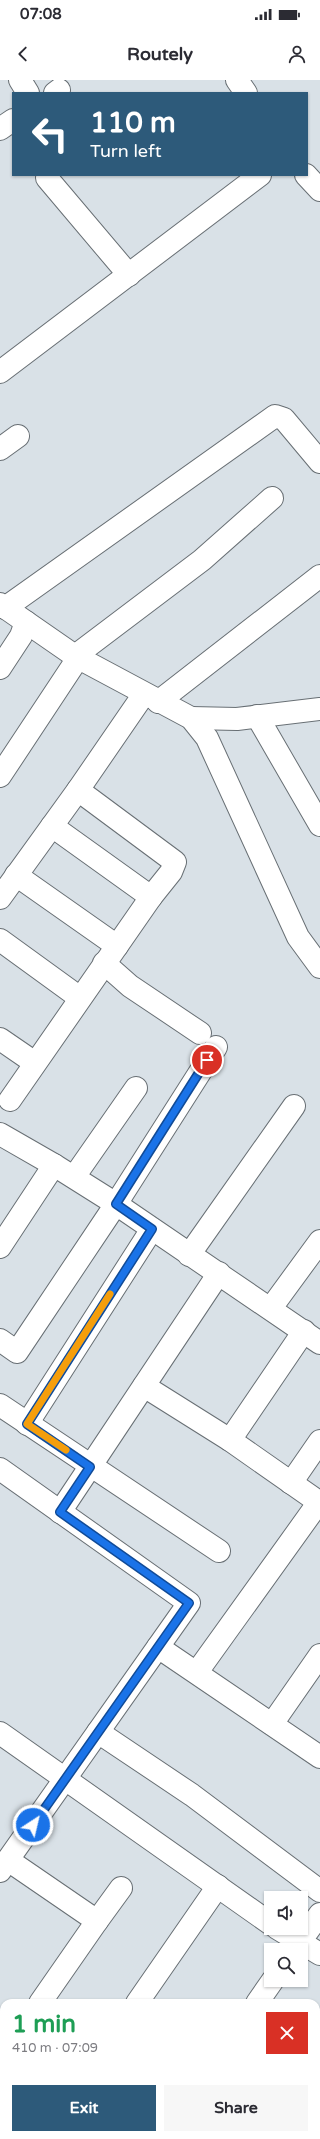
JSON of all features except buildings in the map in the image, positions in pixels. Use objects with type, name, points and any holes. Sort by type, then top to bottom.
[{"type":"street","points":[[20,80],[27,92]]},
{"type":"street","points":[[237,80],[245,92]]},
{"type":"street","points":[[0,129],[12,121]]},
{"type":"street","points":[[0,372],[259,176]]},
{"type":"street","points":[[307,176],[320,190]]},
{"type":"street","points":[[47,178],[128,275]]},
{"type":"street","points":[[320,462],[313,440],[284,419],[275,416],[2,606],[77,657],[190,718],[207,738],[298,938],[320,967]]},
{"type":"street","points":[[0,449],[18,436]]},
{"type":"street","points":[[0,776],[77,657],[202,560],[272,498]]},
{"type":"street","points":[[0,898],[78,790],[151,698],[320,576]]},
{"type":"street","points":[[0,668],[21,636],[26,622]]},
{"type":"street","points":[[190,718],[237,719],[320,709]]},
{"type":"street","points":[[257,716],[320,825]]},
{"type":"street","points":[[10,1100],[110,954],[171,872],[175,862],[78,790]]},
{"type":"street","points":[[52,826],[151,897]]},
{"type":"street","points":[[0,1340],[17,1352],[116,1204],[208,1040],[130,986],[110,954],[16,876]]},
{"type":"street","points":[[0,940],[80,998]]},
{"type":"street","points":[[0,1039],[35,1063]]},
{"type":"street","points":[[74,1177],[136,1088]]},
{"type":"street","points":[[189,1255],[294,1106]]},
{"type":"street","points":[[0,1134],[74,1177],[116,1204],[189,1255],[218,1272],[312,1337],[230,1440]]},
{"type":"street","points":[[0,1247],[54,1165]]},
{"type":"street","points":[[27,1424],[152,1229]]},
{"type":"street","points":[[271,1308],[320,1241]]},
{"type":"street","points":[[60,1512],[218,1272]]},
{"type":"street","points":[[144,1386],[230,1440],[319,1502],[197,1672]]},
{"type":"street","points":[[0,1405],[90,1467],[219,1551]]},
{"type":"street","points":[[290,1483],[320,1441]]},
{"type":"street","points":[[0,1469],[189,1603],[4,1865],[97,1921]]},
{"type":"street","points":[[158,1647],[197,1672],[320,1757]]},
{"type":"street","points":[[272,1724],[320,1655]]},
{"type":"street","points":[[98,1732],[192,1795],[320,1891]]},
{"type":"street","points":[[0,1733],[66,1778],[264,1919]]},
{"type":"street","points":[[139,1999],[218,1886]]},
{"type":"street","points":[[43,1999],[121,1888]]},
{"type":"street","points":[[299,1943],[320,1914]]},
{"type":"street","points":[[285,1935],[294,1943]]},
{"type":"street","points":[[308,1950],[320,1954]]},
{"type":"street","points":[[260,1999],[268,1987]]},
{"type":"slow traffic","points":[[66,1450],[27,1424],[110,1294]]},
{"type":"route","points":[[33,1825],[189,1603],[60,1512],[90,1467],[27,1424],[152,1229],[116,1204],[207,1060]]}]
